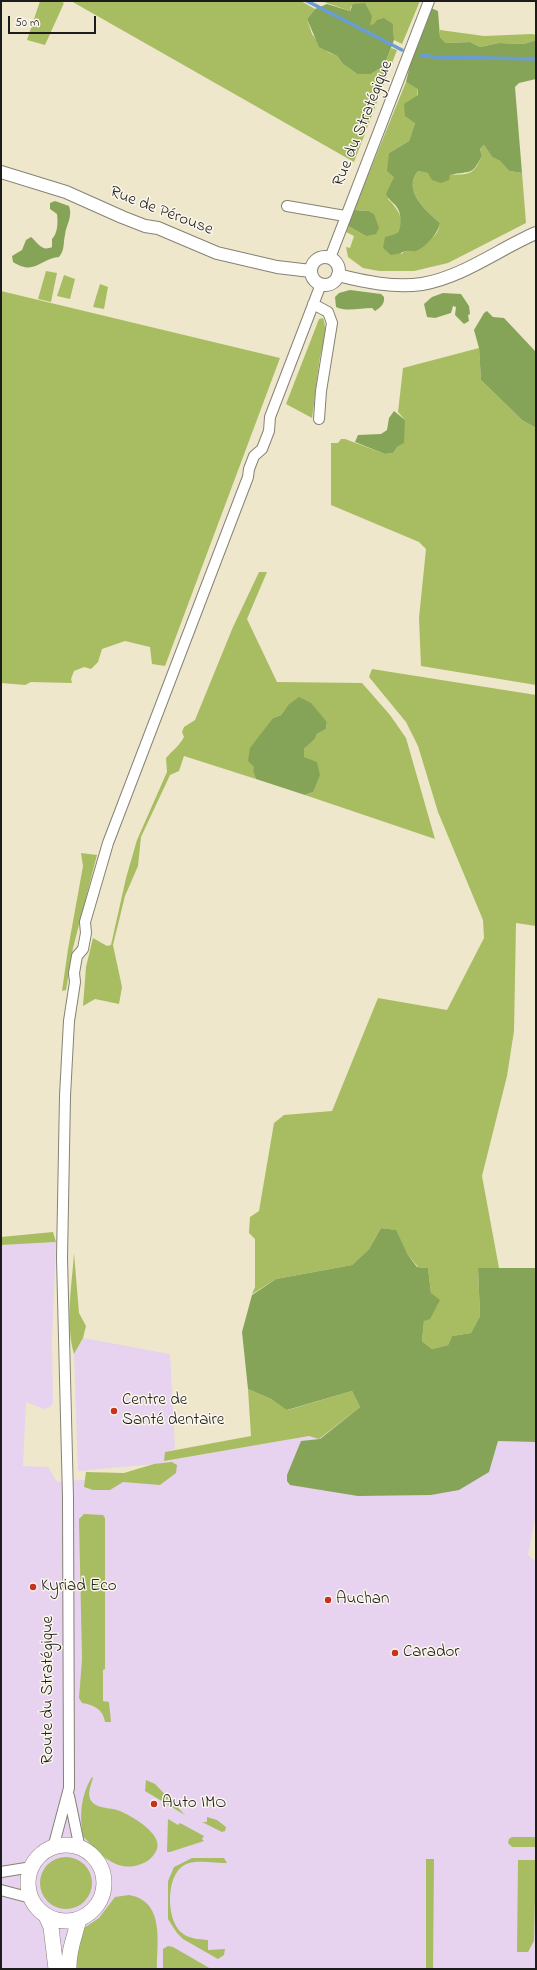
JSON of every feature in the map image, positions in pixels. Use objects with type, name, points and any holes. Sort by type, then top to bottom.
[{"type":"main road","points":[[62,1846],[80,1849],[97,1861],[104,1881],[100,1900],[95,1908],[79,1919],[68,1921],[57,1920],[46,1916],[40,1911],[31,1898],[28,1882],[32,1867],[45,1852],[53,1848],[62,1846]]},
{"type":"main road","points":[[46,1916],[51,1928],[56,1969]]},
{"type":"main road","points":[[69,1969],[68,1961],[72,1939],[79,1919]]},
{"type":"street","name":"Rue du Stratégique","points":[[330,258],[429,1]]},
{"type":"street","name":"Rue de Pérouse","points":[[1,172],[66,192],[122,217],[145,226],[158,228],[217,253],[277,267],[311,271]]},
{"type":"street","points":[[287,206],[345,216]]},
{"type":"street","points":[[338,275],[374,283],[422,284],[459,272],[536,233]]},
{"type":"street","points":[[322,258],[330,258],[337,264],[338,275],[334,282],[325,285],[321,284],[314,280],[311,271],[312,267],[322,258]]},
{"type":"street","name":"Route du Stratégique","points":[[80,1849],[69,1794],[68,1497],[62,1258],[65,1096],[70,1021],[75,982],[74,973],[77,956],[82,949],[86,933],[85,922],[108,843],[248,477],[249,469],[254,456],[262,449],[269,431],[270,417],[321,284]]},
{"type":"street","points":[[313,304],[328,312],[332,324],[318,419]]},
{"type":"street","name":"Route du Stratégique","points":[[53,1848],[69,1794]]},
{"type":"street","points":[[1,1872],[32,1867]]},
{"type":"street","points":[[1,1890],[31,1898]]},
{"type":"shaded area","points":[[56,1242],[52,1340],[53,1403],[50,1407],[44,1409],[26,1402],[23,1466],[48,1467],[57,1482],[81,1480],[123,1482],[154,1464],[78,1471],[74,1354],[83,1338],[170,1354],[175,1449],[165,1452],[165,1461],[309,1436],[489,1472],[498,1441],[536,1442],[536,1513],[528,1555],[536,1562],[536,1969],[1,1969],[1,1245]]},
{"type":"green space","points":[[40,1],[60,1],[64,3],[45,45],[27,40]]},
{"type":"green space","points":[[71,1],[301,1],[315,9],[307,19],[312,34],[318,42],[328,52],[337,56],[343,64],[357,74],[371,74],[384,66],[391,48],[397,50],[354,162]]},
{"type":"green space","points":[[321,1],[420,1],[402,44],[394,40],[393,24],[370,25],[351,6],[350,11]]},
{"type":"green space","points":[[365,3],[372,16],[370,25],[374,24],[377,20],[384,18],[393,24],[394,40],[384,66],[371,74],[357,74],[343,64],[337,56],[319,47],[307,19],[315,9],[327,4],[350,11],[353,4]]},
{"type":"green space","points":[[431,8],[438,11],[440,37],[446,43],[470,42],[480,47],[499,43],[524,44],[536,40],[536,79],[519,83],[515,87],[522,173],[509,171],[500,161],[492,157],[484,145],[480,149],[482,156],[470,172],[450,175],[449,180],[441,183],[432,180],[428,173],[418,171],[414,178],[414,193],[428,212],[440,223],[439,227],[431,239],[420,249],[391,255],[383,248],[385,237],[393,235],[399,231],[400,214],[398,209],[386,194],[394,177],[387,171],[389,153],[409,141],[415,123],[405,116],[404,104],[418,95],[418,89],[406,82],[414,48],[425,28]]},
{"type":"green space","points":[[440,30],[484,36],[532,34],[536,35],[536,40],[524,44],[499,43],[480,47],[470,42],[446,43],[440,37]]},
{"type":"green space","points":[[406,82],[418,88],[415,123],[409,141],[389,153],[394,177],[388,199],[398,211],[401,219],[400,228],[397,233],[401,254],[430,239],[435,235],[440,223],[428,212],[414,193],[414,178],[418,171],[451,175],[469,173],[474,170],[482,156],[480,149],[484,145],[492,157],[500,161],[509,171],[522,173],[526,223],[448,263],[414,271],[379,271],[363,268],[348,257],[346,247],[350,248],[354,236],[346,232],[348,226],[366,236],[368,211],[354,210]]},
{"type":"green space","points":[[55,201],[69,206],[70,210],[70,217],[63,249],[59,257],[52,258],[32,267],[20,266],[13,262],[12,256],[22,250],[26,240],[31,237],[43,248],[52,247],[52,239],[57,227],[57,214],[50,209],[50,203]]},
{"type":"green space","points":[[354,210],[368,211],[374,214],[379,228],[376,234],[366,236],[348,226]]},
{"type":"green space","points":[[46,271],[57,273],[51,302],[38,299]]},
{"type":"green space","points":[[64,275],[75,279],[70,299],[57,296]]},
{"type":"green space","points":[[100,284],[108,287],[104,309],[93,307]]},
{"type":"green space","points":[[350,290],[381,294],[384,297],[384,302],[375,311],[372,308],[349,310],[336,307],[335,297],[339,293]]},
{"type":"green space","points":[[1,291],[280,358],[165,666],[152,664],[150,647],[125,641],[102,649],[98,662],[91,669],[84,667],[74,671],[71,679],[72,683],[31,682],[25,685],[1,683]]},
{"type":"green space","points":[[443,293],[461,294],[469,306],[469,321],[464,324],[455,315],[456,307],[453,306],[451,313],[435,318],[427,317],[424,304],[432,297]]},
{"type":"green space","points":[[487,311],[493,317],[504,318],[536,352],[536,428],[522,420],[481,380],[479,348],[474,330],[484,313]]},
{"type":"green space","points":[[323,318],[325,324],[325,335],[319,364],[312,418],[286,404],[319,319]]},
{"type":"green space","points":[[479,348],[481,380],[522,420],[536,428],[536,685],[421,666],[419,618],[426,549],[419,542],[331,505],[331,443],[338,443],[341,439],[345,439],[385,454],[393,453],[398,446],[405,420],[398,412],[403,368]]},
{"type":"green space","points":[[394,411],[405,420],[404,443],[398,446],[393,453],[385,454],[355,442],[358,435],[381,434],[387,430],[389,418]]},
{"type":"green space","points":[[259,572],[267,572],[247,619],[277,682],[362,683],[390,715],[406,738],[435,839],[305,795],[313,792],[304,757],[304,749],[315,739],[317,734],[326,729],[327,722],[320,715],[288,705],[281,715],[273,718],[264,733],[253,772],[256,779],[184,756],[179,771],[170,775],[141,837],[138,866],[125,896],[113,945],[122,987],[119,1004],[95,999],[83,1006],[86,967],[93,938],[107,946],[111,945],[126,878],[137,840],[167,772],[166,758],[184,737],[182,732],[184,727],[195,720],[233,627]]},
{"type":"green space","points":[[372,669],[536,695],[536,926],[516,923],[514,1031],[507,1076],[482,1176],[499,1268],[478,1268],[480,1316],[471,1333],[452,1336],[448,1345],[432,1349],[422,1341],[424,1321],[431,1293],[428,1268],[418,1267],[408,1255],[395,1230],[381,1228],[369,1249],[352,1265],[276,1279],[252,1294],[255,1287],[255,1239],[249,1233],[250,1217],[259,1211],[274,1123],[284,1115],[332,1111],[378,998],[447,1010],[484,938],[483,920],[438,812],[418,746],[406,722],[369,677]]},
{"type":"green space","points":[[299,697],[311,703],[327,722],[326,729],[317,734],[315,739],[304,749],[304,757],[317,762],[320,775],[313,792],[305,795],[256,779],[253,772],[254,767],[248,761],[250,748],[273,718],[281,715],[288,705]]},
{"type":"green space","points":[[81,853],[97,855],[73,948],[66,990],[62,991],[83,866]]},
{"type":"green space","points":[[381,1228],[396,1230],[408,1255],[417,1267],[428,1268],[431,1293],[440,1300],[430,1319],[424,1321],[422,1341],[432,1349],[448,1345],[452,1336],[471,1333],[480,1316],[478,1268],[536,1268],[536,1442],[498,1441],[489,1472],[459,1490],[431,1495],[358,1496],[290,1485],[287,1481],[287,1475],[301,1441],[320,1439],[360,1407],[352,1391],[287,1410],[271,1399],[248,1389],[242,1332],[252,1295],[276,1279],[352,1265],[369,1249]]},
{"type":"green space","points":[[53,1232],[56,1242],[1,1245],[1,1237]]},
{"type":"green space","points":[[74,1253],[79,1313],[86,1326],[83,1338],[74,1354],[71,1342],[70,1316]]},
{"type":"green space","points":[[248,1389],[271,1399],[288,1410],[352,1391],[360,1407],[319,1439],[309,1436],[164,1461],[165,1452],[251,1436]]},
{"type":"green space","points":[[172,1462],[177,1465],[176,1473],[160,1485],[123,1482],[110,1490],[93,1490],[84,1487],[86,1472],[124,1473],[154,1464]]},
{"type":"green space","points":[[84,1514],[103,1515],[105,1518],[105,1669],[103,1670],[103,1701],[109,1702],[111,1722],[105,1722],[102,1714],[97,1708],[82,1703],[79,1698],[82,1659],[79,1519]]},
{"type":"green space","points":[[92,1777],[89,1796],[94,1804],[104,1808],[117,1810],[131,1816],[146,1827],[157,1840],[158,1846],[155,1853],[147,1861],[132,1866],[116,1864],[102,1855],[83,1836],[81,1813],[83,1798]]},
{"type":"green space","points":[[146,1780],[155,1784],[185,1815],[145,1791]]},
{"type":"green space","points":[[207,1817],[217,1820],[226,1827],[225,1831],[222,1832],[202,1822],[207,1822]]},
{"type":"green space","points":[[168,1819],[178,1825],[180,1823],[204,1836],[202,1839],[204,1841],[167,1852]]},
{"type":"green space","points":[[512,1837],[536,1837],[536,1847],[512,1847],[508,1843],[509,1839]]},
{"type":"green space","points":[[61,1857],[71,1857],[85,1864],[92,1878],[92,1888],[85,1902],[71,1909],[61,1909],[51,1905],[44,1898],[40,1888],[40,1878],[44,1868],[51,1861]]},
{"type":"green space","points":[[192,1858],[224,1858],[227,1863],[193,1862],[181,1867],[175,1875],[172,1884],[170,1907],[176,1927],[182,1933],[194,1938],[208,1940],[208,1950],[225,1949],[224,1955],[218,1959],[183,1939],[168,1919],[168,1881],[174,1867]]},
{"type":"green space","points":[[426,1859],[434,1859],[433,1969],[426,1969]]},
{"type":"green space","points":[[518,1860],[536,1860],[534,1941],[528,1952],[517,1952]]},
{"type":"green space","points":[[129,1895],[141,1899],[149,1905],[154,1914],[158,1935],[157,1969],[73,1969],[84,1928],[99,1918],[115,1897]]},
{"type":"green space","points":[[168,1946],[173,1947],[211,1969],[163,1969],[163,1949]]},
{"type":"waterway","points":[[307,1],[402,50]]},
{"type":"waterway","points":[[421,55],[434,57],[536,59]]},
{"type":"place","name":"Centre de Santé dentaire","points":[[114,1411]]},
{"type":"place","name":"Kyriad Eco","points":[[33,1587]]},
{"type":"place","name":"Auchan","points":[[328,1600]]},
{"type":"place","name":"Carador","points":[[395,1653]]},
{"type":"place","name":"Auto IMO","points":[[154,1804]]}]
